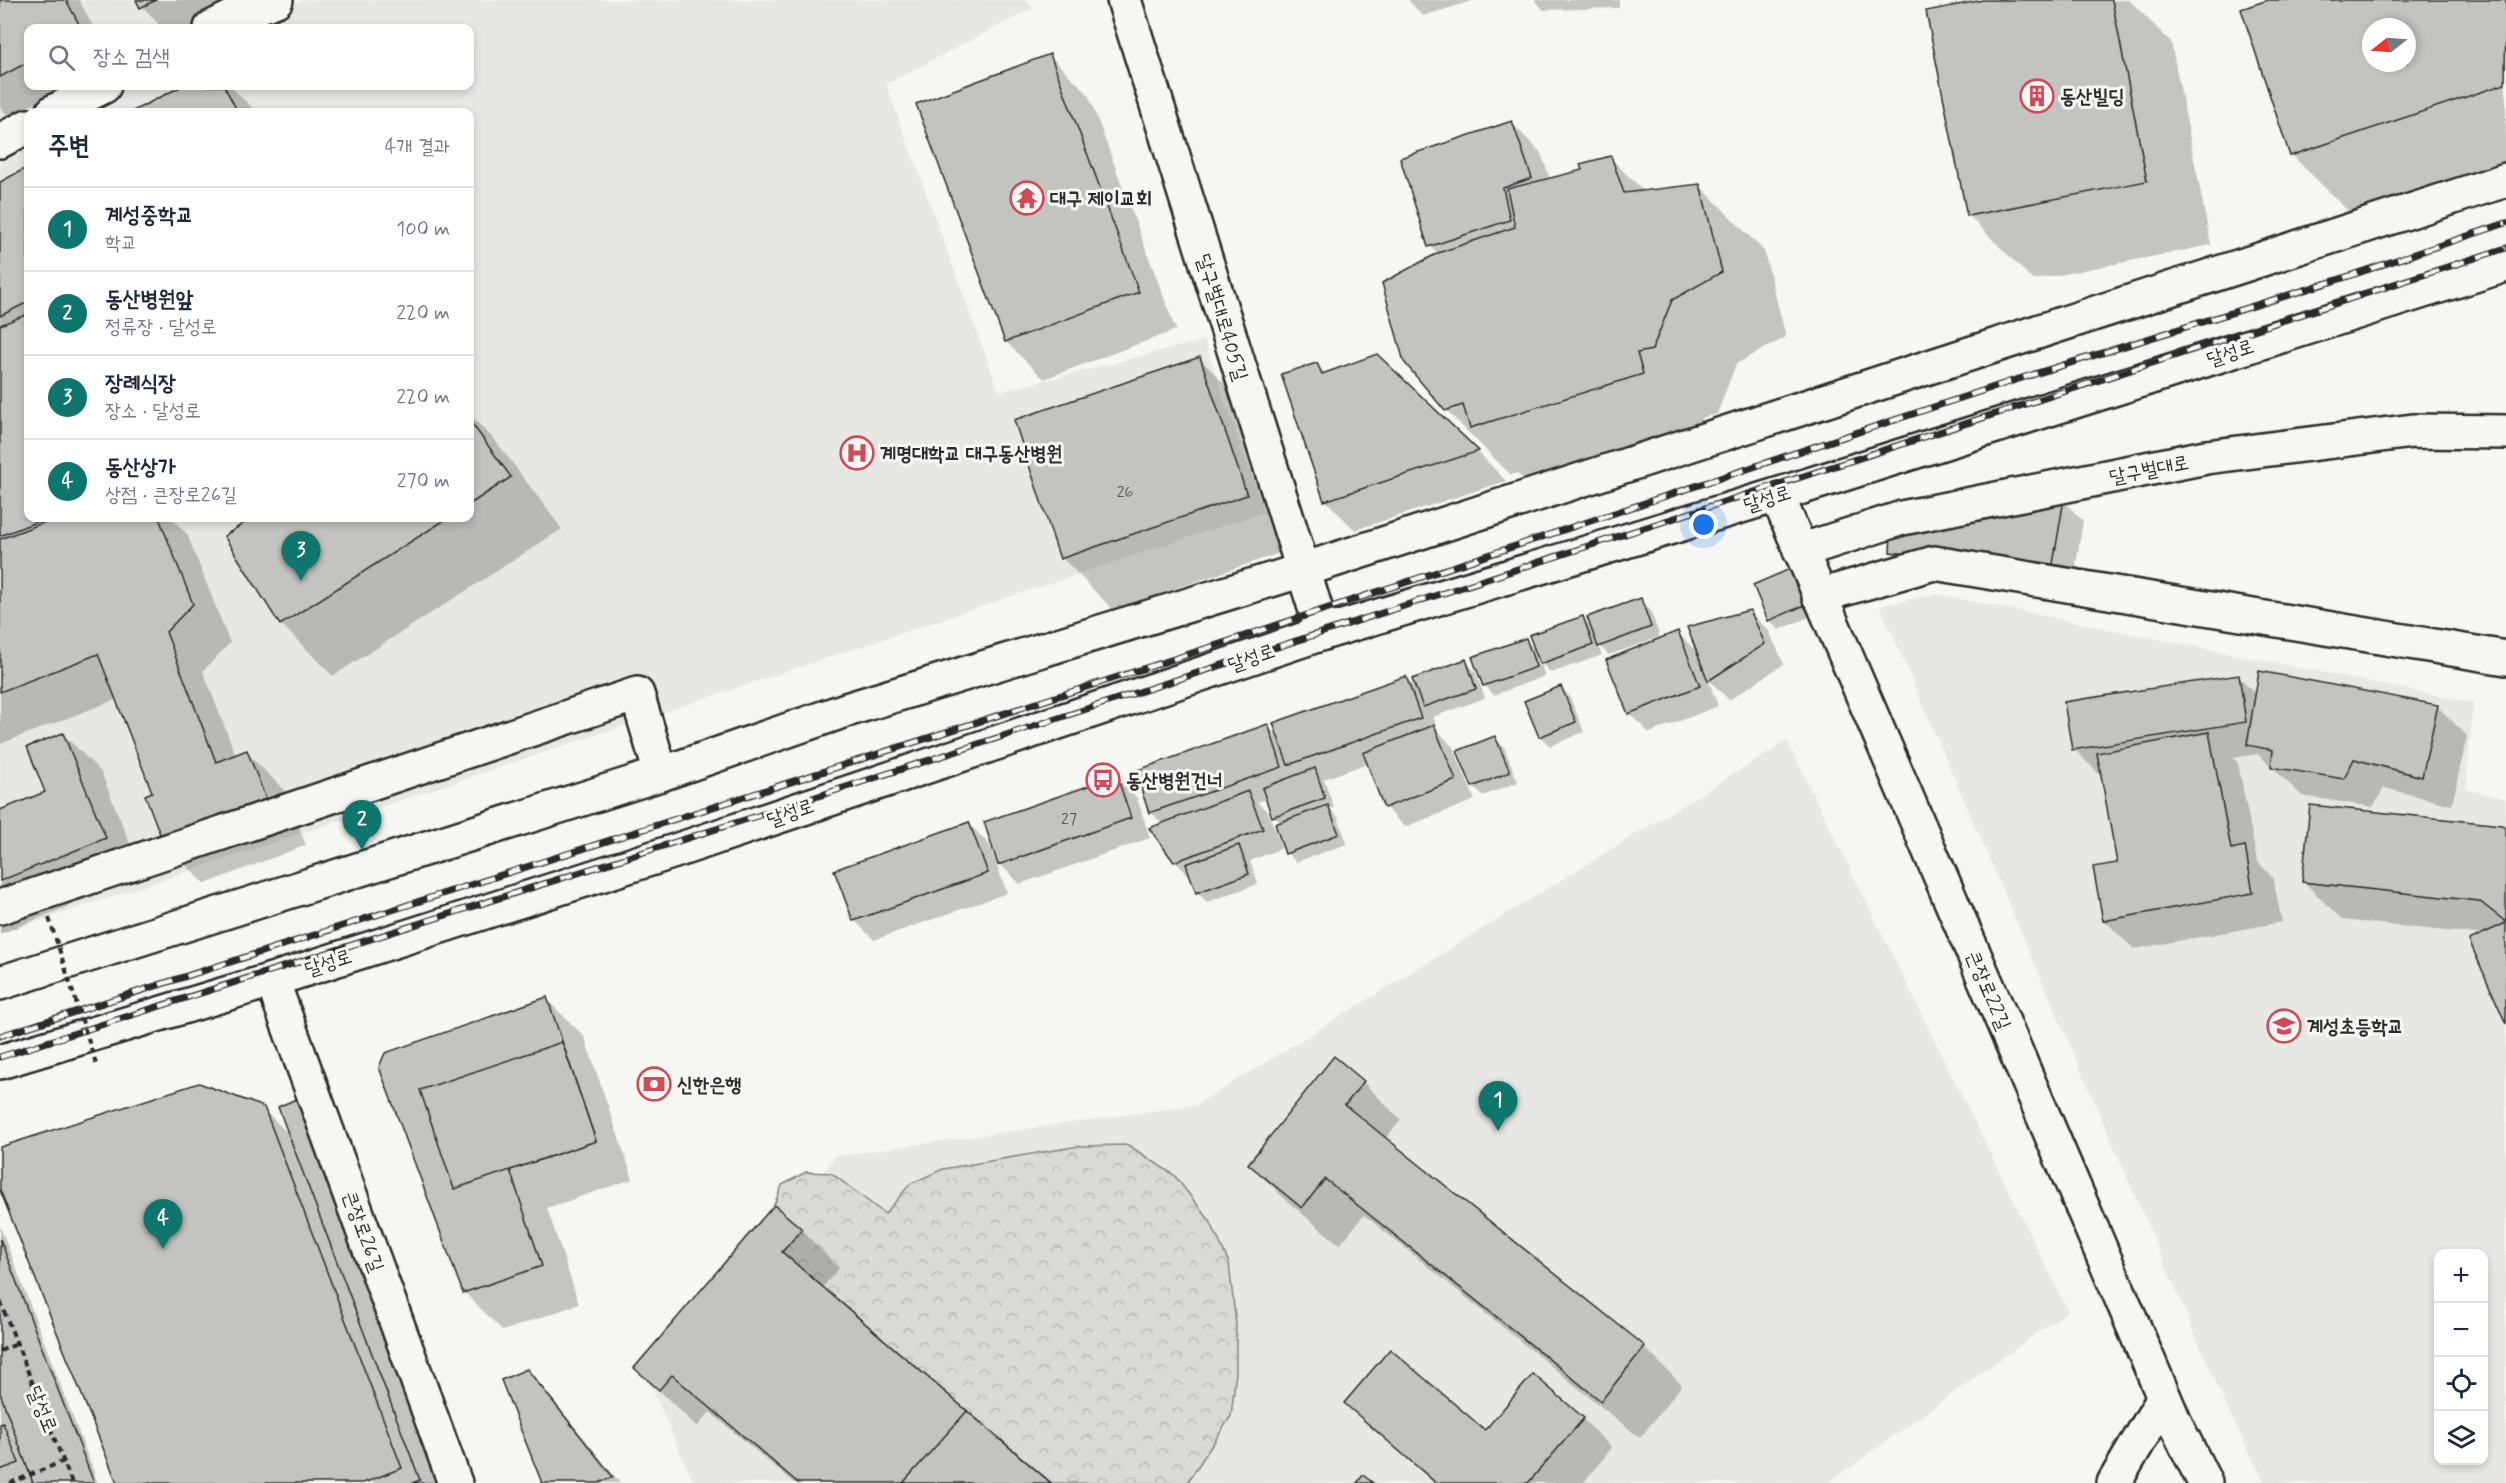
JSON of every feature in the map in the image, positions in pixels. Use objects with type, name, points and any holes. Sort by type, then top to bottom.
[{"type":"main road","points":[[219,24],[276,0]]},
{"type":"main road","name":"달구벌대로405길","points":[[1124,0],[1323,633]]},
{"type":"main road","points":[[61,108],[96,90]]},
{"type":"main road","points":[[0,141],[24,128]]},
{"type":"main road","points":[[0,983],[661,774],[846,710],[1303,570],[2506,180]]},
{"type":"main road","name":"달성로","points":[[0,1062],[272,980],[675,851],[1323,633],[1777,495],[2506,265]]},
{"type":"main road","name":"달구벌대로","points":[[1800,551],[1902,518],[2206,458],[2413,430],[2506,432]]},
{"type":"main road","name":"큰장로22길","points":[[1777,495],[2164,1398],[2205,1483]]},
{"type":"main road","points":[[1819,596],[1934,563],[2506,658]]},
{"type":"main road","points":[[0,907],[637,694],[661,774]]},
{"type":"main road","name":"큰장로26길","points":[[272,980],[455,1483]]},
{"type":"main road","points":[[2114,1483],[2164,1398]]},
{"type":"path","points":[[49,918],[97,1067]]},
{"type":"path","name":"달성로","points":[[0,1301],[72,1483]]},
{"type":"path","points":[[0,1351],[17,1344]]},
{"type":"path","points":[[10,1483],[64,1461]]},
{"type":"shaded area","points":[[0,0],[248,0],[201,24],[24,24],[24,90],[73,90],[38,108],[24,108],[24,115],[0,127]]},
{"type":"shaded area","name":"계명대학교 대구동산병원","points":[[303,0],[1026,0],[1033,8],[886,84],[999,392],[1204,340],[1264,512],[0,934],[0,158],[24,144],[24,522],[474,522],[474,108],[92,108],[126,90],[474,90],[474,24],[248,24]]},
{"type":"shaded area","name":"계성초등학교","points":[[1936,594],[2473,703],[2466,789],[2506,799],[2506,1483],[2265,1483],[2226,1406],[1880,606]]},
{"type":"shaded area","points":[[1787,741],[2068,1311],[1828,1483],[694,1483],[649,1382],[836,1156],[1196,1105]]},
{"type":"green space","points":[[1128,1145],[1174,1175],[1210,1221],[1229,1263],[1236,1325],[1236,1372],[1231,1416],[1187,1483],[1051,1483],[782,1252],[802,1229],[774,1205],[782,1185],[806,1172],[831,1173],[885,1214],[910,1184],[943,1169],[1079,1146]]},
{"type":"building","points":[[0,0],[66,0],[79,24],[24,24],[24,64],[0,77]]},
{"type":"building","points":[[136,0],[156,0],[140,8]]},
{"type":"building","name":"동산빌딩","points":[[1983,0],[2112,0],[2147,181],[1967,216],[1926,11]]},
{"type":"building","points":[[2268,0],[2506,0],[2505,84],[2290,156],[2241,9]]},
{"type":"building","name":"대구 제이교회","points":[[1050,54],[1139,292],[1005,342],[916,104]]},
{"type":"building","points":[[174,90],[226,90],[236,108],[139,108]]},
{"type":"building","points":[[1512,121],[1532,178],[1503,188],[1510,220],[1428,247],[1400,158]]},
{"type":"building","points":[[1611,156],[1624,193],[1700,184],[1722,272],[1672,300],[1652,350],[1637,353],[1643,374],[1470,428],[1463,405],[1445,411],[1404,362],[1382,283],[1438,253],[1515,227],[1507,189],[1582,170],[1580,164]]},
{"type":"building","points":[[24,169],[24,304],[0,316],[0,182]]},
{"type":"building","points":[[24,316],[24,522],[36,522],[0,536],[0,325]]},
{"type":"building","points":[[1377,354],[1479,451],[1324,501],[1281,374],[1317,363],[1322,374]]},
{"type":"building","points":[[1200,357],[1247,495],[1060,559],[1014,420]]},
{"type":"building","points":[[474,426],[511,477],[474,501]]},
{"type":"building","points":[[2064,499],[2052,570],[1890,552],[1891,533]]},
{"type":"building","points":[[45,522],[161,522],[193,604],[166,632],[216,762],[247,750],[269,807],[165,847],[145,795],[152,792],[98,654],[0,692],[0,539]]},
{"type":"building","points":[[246,522],[442,522],[280,625],[224,536]]},
{"type":"building","points":[[1790,569],[1805,605],[1768,621],[1753,585]]},
{"type":"building","points":[[1641,598],[1651,627],[1598,647],[1587,617]]},
{"type":"building","points":[[1750,610],[1765,644],[1708,681],[1687,627]]},
{"type":"building","points":[[1583,616],[1593,645],[1540,664],[1529,635]]},
{"type":"building","points":[[1678,631],[1700,686],[1628,714],[1606,660]]},
{"type":"building","points":[[1526,638],[1536,667],[1483,686],[1472,657]]},
{"type":"building","points":[[1466,659],[1476,689],[1423,707],[1412,679]]},
{"type":"building","points":[[2259,671],[2438,705],[2422,777],[2354,759],[2344,779],[2271,767],[2273,750],[2247,745]]},
{"type":"building","points":[[2239,675],[2246,722],[2072,750],[2064,702]]},
{"type":"building","points":[[1406,676],[1421,718],[1288,765],[1273,723]]},
{"type":"building","points":[[1561,686],[1576,722],[1539,737],[1524,701]]},
{"type":"building","points":[[1268,724],[1282,767],[1149,813],[1135,771]]},
{"type":"building","points":[[1434,725],[1456,780],[1384,808],[1363,753]]},
{"type":"building","points":[[2209,732],[2231,849],[2245,846],[2253,893],[2103,921],[2093,867],[2117,863],[2097,753]]},
{"type":"building","points":[[63,733],[106,838],[0,881],[0,810],[45,792],[27,747]]},
{"type":"building","points":[[1495,736],[1510,772],[1472,787],[1457,751]]},
{"type":"building","points":[[1315,768],[1325,798],[1272,817],[1262,788]]},
{"type":"building","points":[[1117,776],[1131,818],[998,865],[984,822]]},
{"type":"building","points":[[1248,791],[1263,829],[1174,862],[1149,828]]},
{"type":"building","points":[[1328,805],[1339,834],[1285,854],[1275,824]]},
{"type":"building","points":[[2310,805],[2502,825],[2506,828],[2506,922],[2479,901],[2302,882]]},
{"type":"building","points":[[969,822],[988,873],[853,921],[834,870]]},
{"type":"building","points":[[1239,845],[1249,874],[1196,893],[1186,864]]},
{"type":"building","points":[[2506,923],[2506,1024],[2469,940]]},
{"type":"building","points":[[547,997],[596,1141],[510,1170],[542,1266],[463,1293],[379,1067],[385,1053]]},
{"type":"building","points":[[562,1042],[596,1141],[454,1189],[420,1090]]},
{"type":"building","points":[[1334,1056],[1364,1081],[1345,1105],[1645,1346],[1601,1401],[1325,1179],[1302,1208],[1248,1164]]},
{"type":"building","points":[[199,1083],[264,1107],[402,1468],[363,1483],[117,1483],[0,1190],[0,1147]]},
{"type":"building","points":[[305,1095],[446,1483],[412,1483],[420,1480],[278,1107]]},
{"type":"building","points":[[774,1205],[802,1229],[782,1252],[1051,1483],[798,1483],[672,1375],[659,1390],[634,1368]]},
{"type":"building","points":[[0,1239],[94,1483],[33,1483],[0,1393]]},
{"type":"building","points":[[1390,1349],[1485,1430],[1533,1374],[1584,1418],[1528,1483],[1436,1483],[1344,1403]]},
{"type":"building","points":[[527,1369],[613,1477],[599,1483],[542,1483],[501,1380]]},
{"type":"building","points":[[967,1411],[1051,1483],[903,1483]]},
{"type":"building","points":[[3,1423],[19,1463],[0,1470],[0,1424]]},
{"type":"building","points":[[1363,1475],[1373,1483],[1357,1483]]},
{"type":"railway","points":[[0,1036],[1214,646],[2009,382],[2340,279],[2506,223]]},
{"type":"railway","points":[[0,1057],[757,816],[2506,248]]},
{"type":"place","name":"동산빌딩","points":[[2037,96]]},
{"type":"place","name":"대구 제이교회","points":[[1027,198]]},
{"type":"place","name":"계명대학교 대구동산병원","points":[[857,453]]},
{"type":"place","name":"장례식장","points":[[301,581]]},
{"type":"place","name":"동산병원건너","points":[[1103,780]]},
{"type":"place","name":"동산병원앞","points":[[362,850]]},
{"type":"place","name":"계성초등학교","points":[[2284,1026]]},
{"type":"place","name":"신한은행","points":[[654,1084]]},
{"type":"place","name":"계성중학교","points":[[1498,1131]]},
{"type":"place","name":"동산상가","points":[[163,1249]]}]
